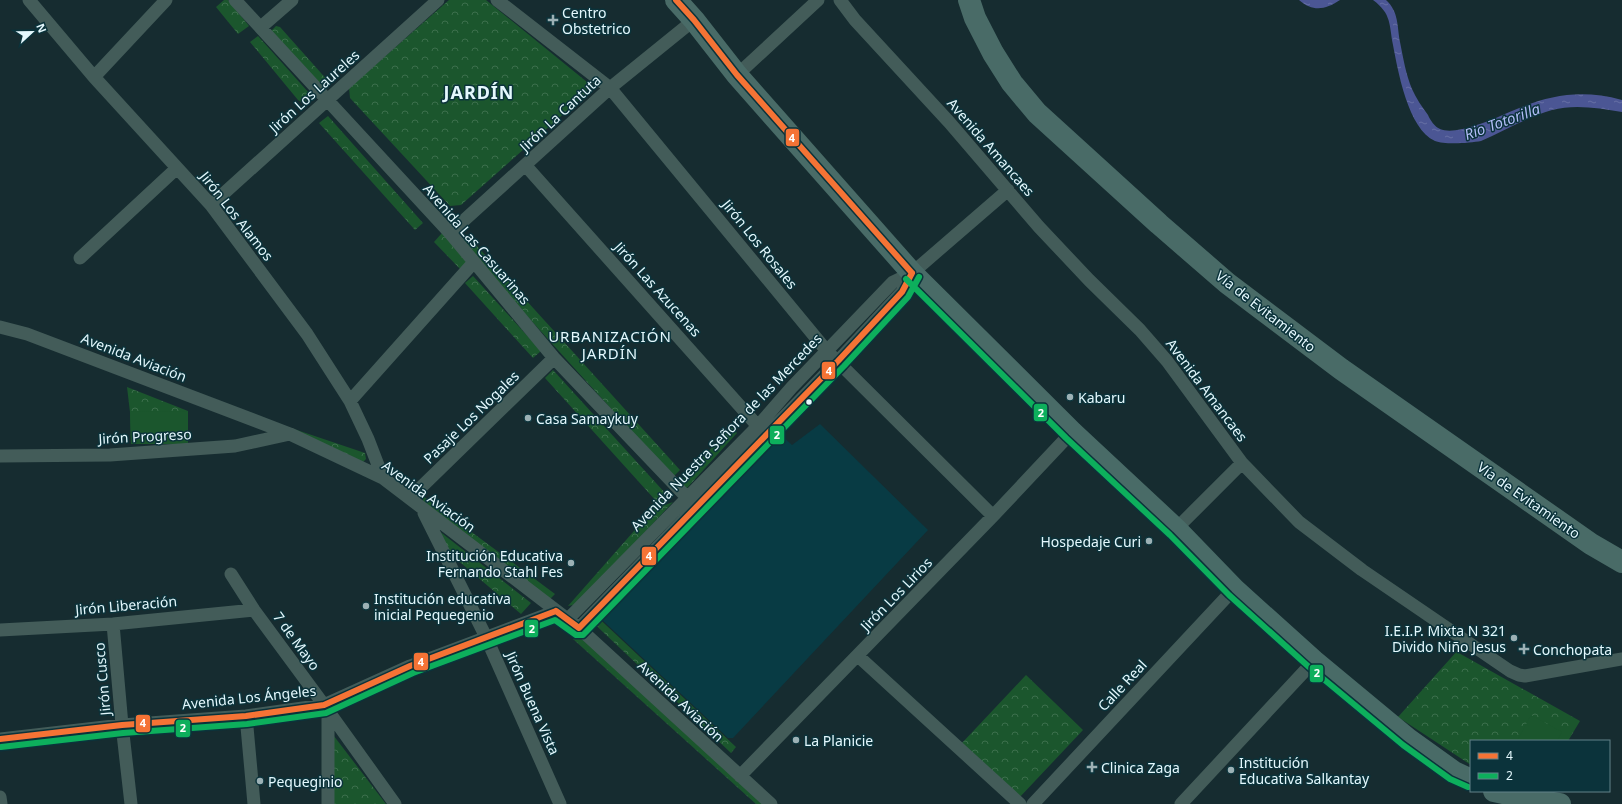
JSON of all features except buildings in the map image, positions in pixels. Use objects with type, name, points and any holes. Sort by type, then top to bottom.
[{"type":"highway","points":[[676,0],[694,20],[737,75],[912,273],[1072,432],[1176,529],[1234,588],[1314,661],[1408,739],[1454,772],[1470,780]]},
{"type":"highway","name":"Vía de Evitamiento","points":[[969,0],[975,18],[993,53],[1012,83],[1038,113],[1159,224],[1221,278],[1342,369],[1592,544],[1622,562]]},
{"type":"highway","points":[[1499,792],[1560,804]]},
{"type":"street","name":"Jirón Los Alamos","points":[[29,0],[94,77],[211,205],[307,334],[350,401],[368,439],[383,478]]},
{"type":"street","points":[[94,77],[166,0]]},
{"type":"street","name":"Avenida Las Casuarinas","points":[[235,0],[450,234],[554,358],[696,507]]},
{"type":"street","points":[[261,27],[292,0]]},
{"type":"street","name":"Jirón Los Laureles","points":[[211,205],[328,101],[438,0]]},
{"type":"street","name":"Jirón Los Rosales","points":[[497,0],[610,88],[826,350],[993,516]]},
{"type":"street","points":[[737,75],[818,0]]},
{"type":"street","name":"Avenida Amancaes","points":[[840,0],[855,20],[949,122],[1054,243],[1140,330],[1167,361],[1242,463],[1299,522],[1362,570],[1510,671],[1519,675],[1525,676],[1622,659]]},
{"type":"street","name":"Jirón La Cantuta","points":[[450,234],[610,88],[694,20]]},
{"type":"street","name":"Jirón Las Azucenas","points":[[526,166],[762,430]]},
{"type":"street","points":[[80,258],[177,168]]},
{"type":"street","name":"Avenida Nuestra Señora de las Mercedes","points":[[579,628],[696,507],[762,430],[826,350],[893,282],[912,273],[1008,190]]},
{"type":"street","points":[[350,401],[474,262]]},
{"type":"street","name":"Avenida Nuestra Señora de las Mercedes","points":[[568,619],[686,498],[838,361],[902,292],[912,273]]},
{"type":"street","name":"Avenida Aviación","points":[[0,327],[27,334],[290,434],[383,478],[579,628],[771,804]]},
{"type":"street","name":"Pasaje Los Nogales","points":[[410,498],[554,358]]},
{"type":"street","name":"Jirón Los Lirios","points":[[740,776],[858,656],[1072,432]]},
{"type":"street","name":"Jirón Progreso","points":[[0,456],[110,455],[227,447],[290,434]]},
{"type":"street","points":[[1176,529],[1242,463]]},
{"type":"street","name":"Jirón Buena Vista","points":[[422,509],[486,637],[560,804]]},
{"type":"street","name":"7 de Mayo","points":[[231,574],[254,610],[395,804]]},
{"type":"street","name":"Calle Real","points":[[1033,804],[1234,588]]},
{"type":"street","name":"Jirón Liberación","points":[[0,630],[113,624],[254,610]]},
{"type":"street","name":"Avenida Los Ángeles","points":[[0,739],[122,725],[246,716],[326,708],[410,666],[556,610]]},
{"type":"street","name":"Jirón Cusco","points":[[113,624],[131,804]]},
{"type":"street","points":[[858,656],[1020,804]]},
{"type":"street","points":[[1181,804],[1314,661]]},
{"type":"street","points":[[326,708],[328,804]]},
{"type":"street","points":[[246,716],[254,804]]},
{"type":"street","points":[[0,797],[1,804]]},
{"type":"shaded area","points":[[820,424],[928,530],[733,738],[728,738],[599,617],[778,432],[792,445]]},
{"type":"green space","points":[[224,0],[228,0],[249,26],[238,34],[216,7]]},
{"type":"green space","points":[[449,0],[486,0],[587,82],[587,93],[461,205],[450,206],[350,98],[349,88]]},
{"type":"green space","points":[[276,26],[280,27],[329,82],[324,86],[320,86],[271,31]]},
{"type":"green space","points":[[258,36],[309,93],[309,98],[303,103],[298,100],[250,42]]},
{"type":"green space","points":[[328,116],[423,223],[415,230],[319,123]]},
{"type":"green space","points":[[442,233],[470,261],[461,270],[434,242]]},
{"type":"green space","points":[[467,235],[680,470],[673,477],[460,242]]},
{"type":"green space","points":[[473,276],[541,351],[533,358],[465,283]]},
{"type":"green space","points":[[553,370],[666,494],[667,498],[665,501],[660,503],[657,502],[545,378]]},
{"type":"green space","points":[[127,387],[188,411],[188,444],[131,444],[130,412]]},
{"type":"green space","points":[[188,411],[188,444],[131,444],[130,412]]},
{"type":"green space","points":[[285,426],[365,453],[366,459],[363,462]]},
{"type":"green space","points":[[731,427],[737,433],[686,489],[679,483]]},
{"type":"green space","points":[[423,496],[555,594],[549,600],[423,502]]},
{"type":"green space","points":[[673,502],[578,604],[568,606],[656,506],[662,506]]},
{"type":"green space","points":[[434,527],[531,603],[521,614],[448,552]]},
{"type":"green space","points":[[591,611],[736,747],[731,753],[586,616]]},
{"type":"green space","points":[[578,633],[765,804],[756,804],[573,639]]},
{"type":"green space","points":[[1458,650],[1457,652],[1580,721],[1569,740],[1470,740],[1470,764],[1398,717]]},
{"type":"green space","points":[[1026,675],[1083,730],[1019,798],[962,743]]},
{"type":"green space","points":[[1531,715],[1562,732],[1558,740],[1518,740]]},
{"type":"green space","points":[[327,727],[386,804],[331,804]]},
{"type":"water","points":[[1299,0],[1340,0],[1324,8],[1314,8]]},
{"type":"water","name":"Rio Totorilla","points":[[1373,0],[1386,0],[1393,9],[1397,20],[1405,66],[1412,89],[1431,121],[1440,129],[1453,131],[1468,128],[1542,100],[1572,95],[1604,96],[1622,100],[1622,112],[1587,107],[1560,108],[1534,116],[1481,141],[1451,143],[1435,141],[1418,125],[1411,112],[1401,84],[1389,20],[1384,10]]},
{"type":"transit line","name":"4","points":[[676,0],[694,20],[737,75],[912,273]]},
{"type":"transit line","name":"4","points":[[556,611],[579,628],[838,361],[902,292],[912,273]]},
{"type":"transit line","name":"2","points":[[1,747],[123,733],[247,724],[326,713],[413,673],[555,620],[576,635],[583,635],[844,366],[908,297],[919,277]]},
{"type":"transit line","name":"2","points":[[906,279],[1066,438],[1170,535],[1229,595],[1309,667],[1403,745],[1450,779],[1468,787]]},
{"type":"transit line","name":"4","points":[[0,739],[122,725],[246,716],[324,705],[410,666],[556,611]]},
{"type":"place","name":"Centro Obstetrico","points":[[553,20]]},
{"type":"place","name":"Kabaru","points":[[1070,397]]},
{"type":"place","name":"Casa Samaykuy","points":[[528,418]]},
{"type":"place","name":"Hospedaje Curi","points":[[1149,541]]},
{"type":"place","name":"Institución Educativa Fernando Stahl Fes","points":[[571,563]]},
{"type":"place","name":"Institución educativa inicial Pequegenio","points":[[366,606]]},
{"type":"place","name":"I.E.I.P. Mixta N 321 Divido Niño Jesus","points":[[1514,638]]},
{"type":"place","name":"Conchopata","points":[[1524,649]]},
{"type":"place","name":"La Planicie","points":[[796,740]]},
{"type":"place","name":"Clinica Zaga","points":[[1092,767]]},
{"type":"place","name":"Institución Educativa Salkantay","points":[[1231,770]]},
{"type":"place","name":"Pequeginio","points":[[260,781]]},
{"type":"district","name":"JARDÍN","points":[[479,92]]},
{"type":"district","name":"URBANIZACIÓN JARDÍN","points":[[610,344]]}]
